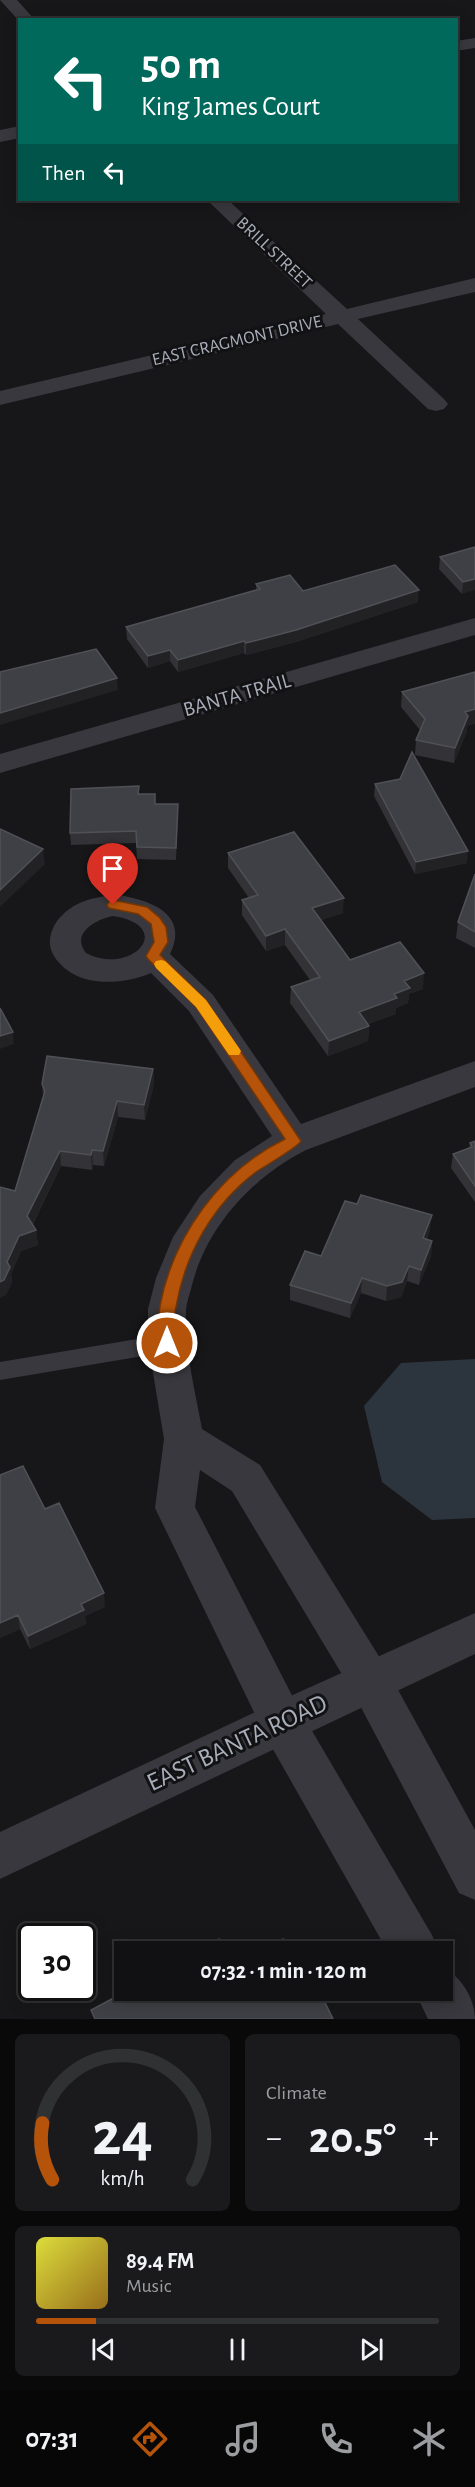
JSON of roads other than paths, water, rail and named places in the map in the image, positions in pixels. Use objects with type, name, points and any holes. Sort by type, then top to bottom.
[{"type":"street","points":[[7,0],[25,18]]},
{"type":"street","points":[[458,46],[475,42]]},
{"type":"street","points":[[0,136],[18,132]]},
{"type":"street","name":"BRILL STREET","points":[[219,201],[436,404]]},
{"type":"street","name":"EAST CRAGMONT DRIVE","points":[[0,398],[475,285]]},
{"type":"street","name":"BANTA TRAIL","points":[[0,764],[475,626]]},
{"type":"street","points":[[153,956],[201,1003],[294,1141]]},
{"type":"street","points":[[409,1941],[282,1722],[175,1508],[184,1439],[167,1343],[167,1309],[186,1247],[213,1206],[248,1170],[276,1150],[294,1141],[475,1074]]},
{"type":"street","points":[[184,1439],[246,1478],[370,1681],[475,1877]]},
{"type":"street","name":"EAST BANTA ROAD","points":[[0,1856],[475,1633]]},
{"type":"street","points":[[444,2001],[455,2019]]},
{"type":"lane","points":[[0,1371],[167,1343]]}]
